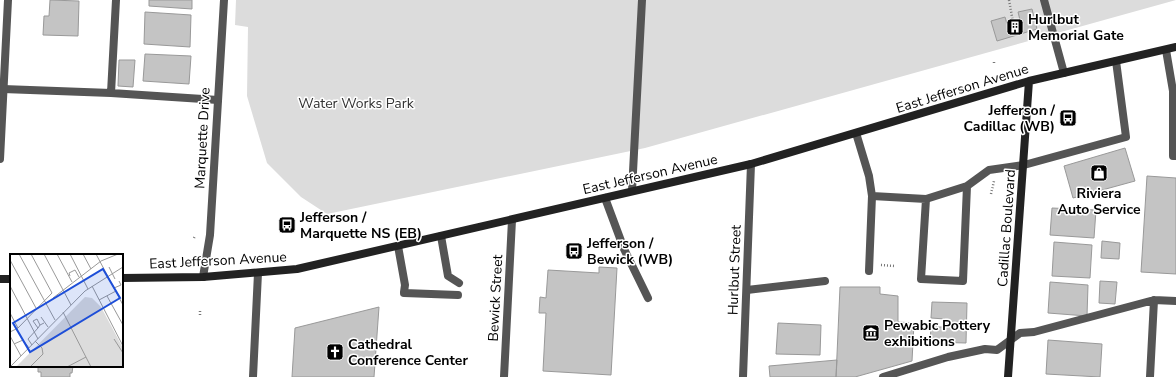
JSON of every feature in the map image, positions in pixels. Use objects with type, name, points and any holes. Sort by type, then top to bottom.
[{"type":"main road","name":"East Jefferson Avenue","points":[[123,278],[204,277],[298,269],[751,164],[1029,81],[1176,47]]},
{"type":"main road","name":"Cadillac Boulevard","points":[[1008,377],[1029,81]]},
{"type":"street","points":[[0,159],[8,0]]},
{"type":"street","points":[[111,93],[116,0]]},
{"type":"street","name":"Marquette Drive","points":[[204,277],[210,235],[224,0]]},
{"type":"street","points":[[632,191],[642,0]]},
{"type":"street","points":[[1044,0],[1064,73]]},
{"type":"street","points":[[1166,50],[1173,91],[1173,156],[1176,156]]},
{"type":"street","points":[[872,196],[926,199],[967,186],[989,170],[1024,165],[1126,137],[1116,61]]},
{"type":"street","points":[[3,89],[111,93],[218,100]]},
{"type":"street","points":[[856,133],[869,176],[872,196],[869,271]]},
{"type":"street","name":"Hurlbut Street","points":[[743,377],[751,164]]},
{"type":"street","points":[[926,199],[921,279],[963,281],[967,186]]},
{"type":"street","points":[[605,198],[624,249],[648,298]]},
{"type":"street","name":"Bewick Street","points":[[504,377],[512,220]]},
{"type":"street","points":[[441,236],[448,276],[459,283]]},
{"type":"street","points":[[398,246],[405,285],[404,293],[458,295]]},
{"type":"street","points":[[253,377],[258,273]]},
{"type":"street","points":[[747,290],[825,282]]},
{"type":"street","points":[[1150,377],[1154,300]]},
{"type":"street","points":[[882,377],[948,357],[985,350],[997,350],[1020,333],[1034,332],[1154,300],[1176,301]]},
{"type":"path","points":[[1009,0],[1013,22]]},
{"type":"path","points":[[879,265],[895,266]]},
{"type":"green space","name":"Water Works Park","points":[[236,0],[1176,0],[645,148],[327,214],[301,197],[267,163],[247,96],[248,27],[235,25]]},
{"type":"building","points":[[50,0],[79,1],[78,36],[43,35],[44,16],[49,16]]},
{"type":"building","points":[[149,0],[192,0],[192,9],[149,6]]},
{"type":"building","name":"Hurlbut Memorial Gate","points":[[1032,9],[1037,29],[997,41],[991,21],[1005,17],[1007,24],[1020,20],[1018,12]]},
{"type":"building","points":[[145,12],[191,15],[190,47],[144,44]]},
{"type":"building","points":[[145,54],[191,56],[189,84],[143,81]]},
{"type":"building","points":[[119,60],[135,60],[133,87],[118,86]]},
{"type":"building","points":[[1125,148],[1135,181],[1073,198],[1064,166]]},
{"type":"building","points":[[1147,176],[1176,178],[1176,274],[1141,272]]},
{"type":"building","points":[[1052,208],[1096,210],[1094,238],[1050,235]]},
{"type":"building","points":[[1102,241],[1120,243],[1119,259],[1101,258]]},
{"type":"building","points":[[1054,242],[1092,245],[1090,278],[1052,276]]},
{"type":"building","points":[[599,267],[617,268],[611,375],[543,371],[546,313],[539,313],[540,297],[546,298],[548,270],[599,273]]},
{"type":"building","points":[[1100,281],[1117,282],[1115,304],[1099,303]]},
{"type":"building","points":[[1050,282],[1088,285],[1087,316],[1048,313]]},
{"type":"building","points":[[840,287],[880,287],[880,294],[898,296],[898,322],[914,323],[912,361],[855,377],[836,377]]},
{"type":"building","points":[[932,302],[967,303],[966,343],[930,342],[931,327],[945,327],[945,319],[931,318]]},
{"type":"building","name":"Cathedral Conference Center","points":[[379,307],[374,377],[292,377],[295,328]]},
{"type":"building","points":[[778,323],[821,325],[820,355],[776,354]]},
{"type":"building","points":[[1048,340],[1102,344],[1100,377],[1046,374]]},
{"type":"building","points":[[837,360],[836,377],[770,377],[769,366]]},
{"type":"building","points":[[38,367],[73,367],[70,377],[41,377],[41,372],[38,372]]},
{"type":"place","name":"Hurlbut Memorial Gate","points":[[1015,27]]},
{"type":"place","name":"Jefferson / Cadillac (WB)","points":[[1068,118]]},
{"type":"place","name":"Riviera Auto Service","points":[[1099,173]]},
{"type":"place","name":"Jefferson / Marquette NS (EB)","points":[[287,225]]},
{"type":"place","name":"Jefferson / Bewick (WB)","points":[[574,251]]},
{"type":"place","name":"Pewabic Pottery exhibitions","points":[[871,333]]},
{"type":"place","name":"Cathedral Conference Center","points":[[335,352]]}]
